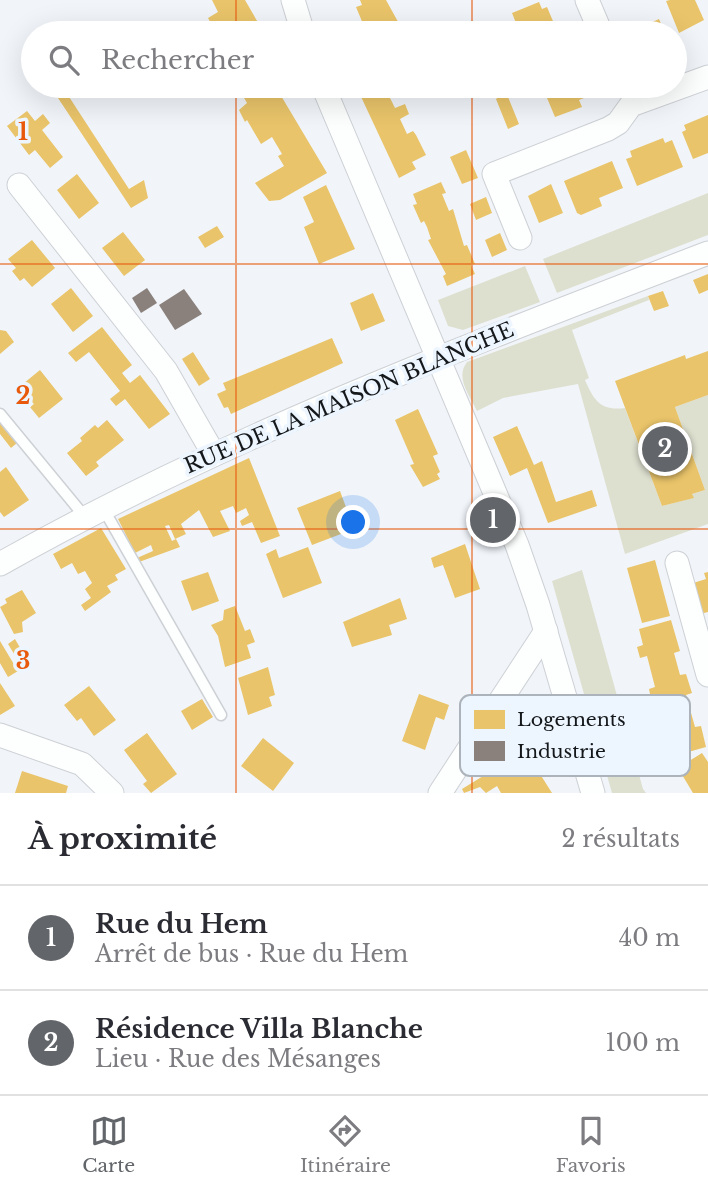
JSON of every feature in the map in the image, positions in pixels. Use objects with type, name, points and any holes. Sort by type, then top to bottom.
[{"type":"street","points":[[293,0],[299,21]]},
{"type":"street","points":[[587,0],[596,21]]},
{"type":"street","points":[[687,82],[708,77]]},
{"type":"street","points":[[328,98],[517,545],[565,695]]},
{"type":"street","points":[[520,238],[494,174],[608,129],[618,123],[626,98]]},
{"type":"street","points":[[19,185],[166,371],[213,453]]},
{"type":"street","name":"RUE DE LA MAISON BLANCHE","points":[[3,558],[213,453],[438,357],[708,253]]},
{"type":"street","points":[[677,563],[704,649],[708,675]]},
{"type":"street","points":[[504,695],[546,631]]},
{"type":"street","points":[[0,735],[82,764],[112,793]]},
{"type":"street","points":[[440,793],[460,762]]},
{"type":"street","points":[[588,776],[593,793]]},
{"type":"lane","points":[[0,414],[94,512],[220,715]]},
{"type":"green space","points":[[708,193],[708,235],[557,293],[543,259]]},
{"type":"green space","points":[[525,266],[540,302],[463,330],[448,326],[438,300]]},
{"type":"green space","points":[[648,296],[649,300],[572,330],[589,378],[585,380],[599,403],[610,408],[625,408],[662,506],[693,498],[692,494],[705,490],[675,407],[708,395],[708,524],[625,554],[578,384],[503,398],[477,411],[464,386],[462,374],[467,362]]},
{"type":"green space","points":[[582,570],[617,695],[584,695],[552,581]]},
{"type":"green space","points":[[607,776],[639,776],[646,793],[612,793]]},
{"type":"building: Logements","points":[[212,0],[245,0],[257,21],[210,21],[208,18],[218,12]]},
{"type":"building: Logements","points":[[360,0],[386,0],[398,21],[362,21],[356,7],[362,5]]},
{"type":"building: Logements","points":[[695,0],[704,20],[687,29],[687,21],[674,21],[666,1]]},
{"type":"building: Logements","points":[[539,2],[542,9],[547,7],[553,21],[515,21],[512,13]]},
{"type":"building: Logements","points":[[58,98],[70,98],[129,189],[144,180],[148,198],[131,208]]},
{"type":"building: Logements","points":[[244,98],[282,98],[327,173],[280,200],[269,201],[255,183],[284,166],[278,156],[282,154],[272,137],[261,144],[247,120],[245,122],[239,110],[247,103]]},
{"type":"building: Logements","points":[[362,98],[390,98],[395,108],[405,104],[409,114],[400,119],[407,134],[413,131],[416,135],[426,155],[412,162],[416,169],[399,178]]},
{"type":"building: Logements","points":[[508,98],[519,124],[508,129],[496,99]]},
{"type":"building: Logements","points":[[547,98],[584,98],[579,100],[582,107],[555,117]]},
{"type":"building: Logements","points":[[27,111],[35,121],[43,114],[50,123],[42,130],[63,157],[50,168],[35,150],[29,155],[7,126]]},
{"type":"building: Logements","points":[[708,115],[708,153],[693,159],[682,132],[686,130],[684,125]]},
{"type":"building: Logements","points":[[663,138],[665,143],[672,140],[683,167],[637,186],[626,159],[632,157],[630,151]]},
{"type":"building: Logements","points":[[466,150],[478,178],[462,184],[450,157]]},
{"type":"building: Logements","points":[[612,161],[623,188],[599,198],[602,206],[581,215],[577,213],[564,181]]},
{"type":"building: Logements","points":[[77,174],[99,203],[79,219],[57,190]]},
{"type":"building: Logements","points":[[441,182],[446,193],[442,194],[449,211],[453,209],[464,246],[467,245],[475,264],[471,265],[475,274],[447,286],[443,276],[446,274],[428,240],[431,239],[427,227],[424,221],[421,223],[413,205],[417,204],[413,194]]},
{"type":"building: Logements","points":[[551,184],[563,213],[539,223],[528,196]]},
{"type":"building: Logements","points":[[326,185],[355,249],[319,264],[304,227],[314,222],[303,197]]},
{"type":"building: Logements","points":[[486,197],[492,213],[476,220],[470,204]]},
{"type":"building: Logements","points":[[217,226],[224,237],[205,248],[198,237]]},
{"type":"building: Logements","points":[[123,232],[145,260],[124,276],[102,248]]},
{"type":"building: Logements","points":[[500,233],[507,250],[492,257],[485,240]]},
{"type":"building: Logements","points":[[32,240],[55,268],[32,287],[24,278],[20,281],[12,271],[16,268],[8,259]]},
{"type":"building: Logements","points":[[708,274],[708,290],[699,294],[693,280]]},
{"type":"building: Logements","points":[[71,288],[93,316],[73,332],[51,304]]},
{"type":"building: Logements","points":[[663,291],[669,306],[654,311],[648,296]]},
{"type":"building: Logements","points":[[373,293],[385,321],[361,331],[350,303]]},
{"type":"building: Logements","points":[[102,327],[132,365],[122,373],[130,383],[140,375],[170,414],[149,429],[125,399],[116,406],[110,399],[120,391],[89,352],[76,362],[68,353]]},
{"type":"building: Logements","points":[[0,330],[6,331],[14,342],[0,354]]},
{"type":"building: Logements","points":[[332,338],[343,363],[231,414],[228,407],[224,408],[217,394],[226,390],[223,383]]},
{"type":"building: Logements","points":[[708,351],[708,395],[675,407],[705,490],[692,494],[694,498],[662,506],[615,381],[685,355],[686,359]]},
{"type":"building: Logements","points":[[193,352],[210,379],[199,386],[182,359]]},
{"type":"building: Logements","points":[[40,370],[63,399],[39,418],[30,407],[34,404],[18,388]]},
{"type":"building: Logements","points":[[418,409],[438,454],[433,456],[440,472],[437,474],[440,479],[423,487],[410,465],[414,464],[395,420]]},
{"type":"building: Logements","points":[[107,420],[124,440],[96,462],[99,466],[86,476],[67,453],[82,441],[80,438],[95,425],[98,428]]},
{"type":"building: Logements","points":[[0,422],[17,443],[11,448],[0,434]]},
{"type":"building: Logements","points":[[517,426],[534,465],[542,461],[556,502],[592,490],[597,506],[548,523],[527,468],[510,476],[493,437]]},
{"type":"building: Logements","points":[[249,458],[280,536],[261,543],[252,522],[242,526],[240,521],[249,515],[246,508],[236,513],[233,506],[220,511],[230,531],[213,537],[199,510],[181,524],[186,534],[175,539],[169,525],[165,526],[172,541],[176,539],[180,547],[139,562],[137,558],[153,551],[151,545],[135,553],[118,519]]},
{"type":"building: Logements","points":[[6,467],[29,500],[4,517],[0,512],[0,472]]},
{"type":"building: Logements","points":[[340,491],[354,529],[312,545],[297,508]]},
{"type":"building: Logements","points":[[101,528],[126,569],[115,575],[118,580],[107,586],[111,592],[85,611],[81,605],[91,598],[85,589],[92,583],[85,571],[78,574],[72,563],[61,569],[53,554]]},
{"type":"building: Logements","points":[[465,544],[480,589],[455,598],[443,565],[434,568],[431,558]]},
{"type":"building: Logements","points":[[308,547],[322,583],[283,598],[266,554],[276,549],[279,558]]},
{"type":"building: Logements","points":[[655,560],[670,616],[642,623],[627,568]]},
{"type":"building: Logements","points":[[208,572],[219,601],[192,611],[181,581]]},
{"type":"building: Logements","points":[[708,572],[708,612],[700,614],[690,584],[706,579],[704,573]]},
{"type":"building: Logements","points":[[22,590],[36,613],[22,622],[23,632],[14,634],[0,607],[7,603],[5,599]]},
{"type":"building: Logements","points":[[400,598],[407,619],[389,625],[392,635],[352,647],[343,622]]},
{"type":"building: Logements","points":[[235,606],[245,631],[250,629],[255,642],[247,645],[251,658],[225,667],[218,636],[211,625],[223,620],[224,610]]},
{"type":"building: Logements","points":[[671,620],[680,651],[674,653],[680,675],[686,674],[692,693],[650,695],[649,689],[655,687],[647,656],[640,658],[637,647],[643,645],[639,629]]},
{"type":"building: Logements","points":[[15,639],[23,653],[16,657],[8,644]]},
{"type":"building: Logements","points":[[0,641],[18,671],[8,677],[0,663]]},
{"type":"building: Logements","points":[[268,667],[275,695],[269,697],[272,706],[248,715],[238,678]]},
{"type":"building: Logements","points":[[0,683],[15,706],[0,715]]},
{"type":"building: Logements","points":[[89,686],[116,720],[94,736],[81,718],[77,721],[64,705]]},
{"type":"building: Logements","points":[[419,694],[449,705],[444,720],[436,717],[425,750],[402,741]]},
{"type":"building: Logements","points":[[202,699],[213,717],[192,730],[181,711]]},
{"type":"building: Logements","points":[[690,709],[695,727],[701,726],[706,747],[690,752]]},
{"type":"building: Logements","points":[[147,733],[177,774],[151,793],[143,784],[147,781],[124,750]]},
{"type":"building: Logements","points":[[263,738],[294,763],[273,791],[241,766]]},
{"type":"building: Logements","points":[[702,753],[708,762],[708,793],[693,793],[683,776],[690,776],[690,760]]},
{"type":"building: Logements","points":[[22,771],[68,786],[66,793],[15,793]]},
{"type":"building: Logements","points":[[483,776],[541,776],[552,793],[501,793],[497,786],[486,793],[480,787],[464,793],[462,789]]},
{"type":"building: Industrie","points":[[147,288],[157,303],[141,313],[132,298]]},
{"type":"building: Industrie","points":[[184,289],[202,314],[175,330],[159,305]]},
{"type":"place","name":"Résidence Villa Blanche","points":[[665,449]]},
{"type":"place","name":"Rue du Hem","points":[[493,520]]}]
